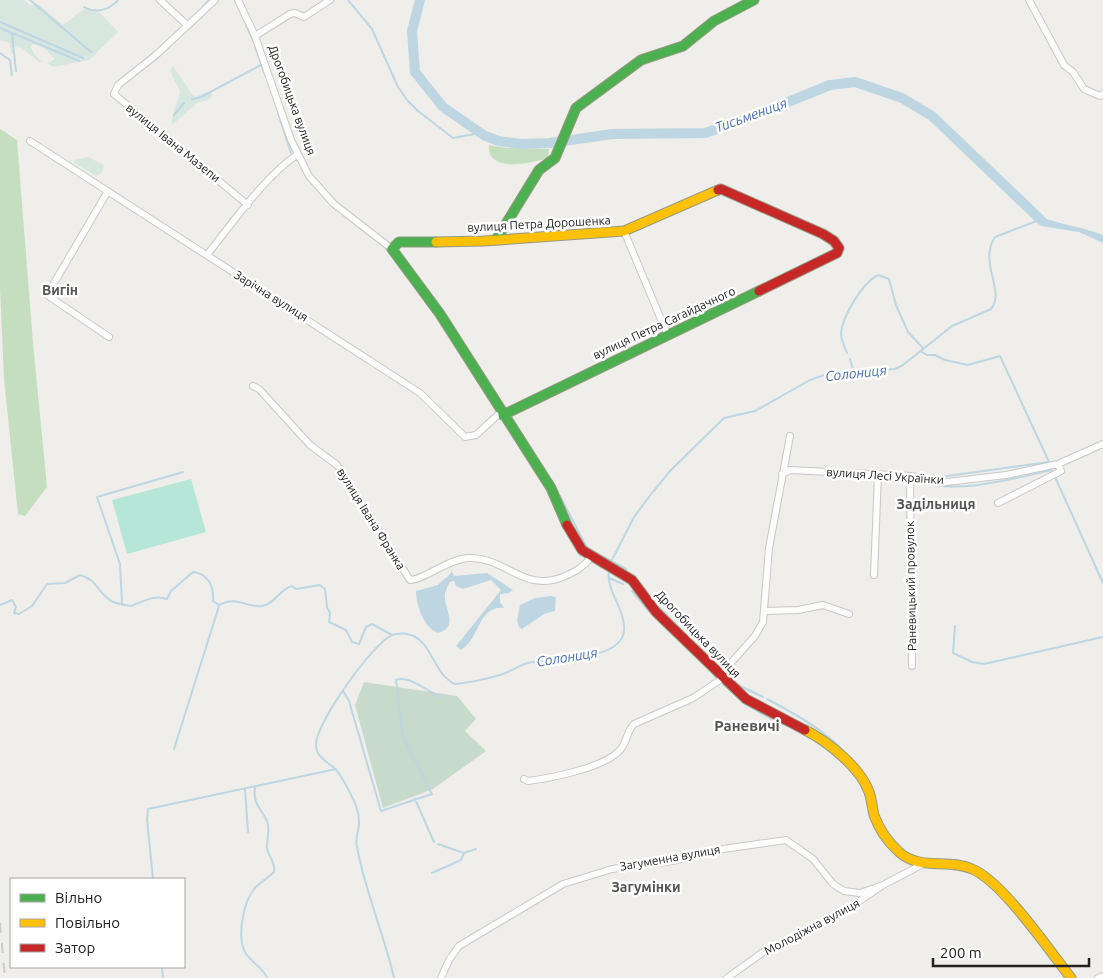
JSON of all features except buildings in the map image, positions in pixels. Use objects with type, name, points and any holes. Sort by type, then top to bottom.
[{"type":"street","points":[[160,0],[187,25]]},
{"type":"street","name":"вулиця Івана Мазепи","points":[[215,0],[156,55],[118,84],[114,94],[248,204]]},
{"type":"street","name":"Дрогобицька вулиця","points":[[238,0],[255,36],[297,154],[309,176],[334,204],[392,249],[440,314],[502,414],[551,488],[575,541],[591,557],[626,575],[635,583],[656,612],[746,699],[809,732],[843,756],[869,791],[874,815],[886,838],[900,853],[915,862],[923,864],[952,863],[971,868],[986,876],[1005,896],[1071,978]]},
{"type":"street","points":[[255,36],[290,14],[295,13],[304,17],[330,0]]},
{"type":"street","points":[[496,240],[539,170],[558,153],[573,112],[581,104],[641,60],[689,43],[714,21],[754,0]]},
{"type":"street","points":[[1029,0],[1064,65],[1073,72],[1084,89],[1100,96],[1103,94]]},
{"type":"street","name":"Зарічна вулиця","points":[[30,141],[420,393],[465,437],[476,435],[502,414]]},
{"type":"street","points":[[206,255],[248,204],[288,161],[297,154]]},
{"type":"street","name":"вулиця Петра Дорошенка","points":[[392,249],[399,242],[496,240],[624,231],[721,189],[829,237],[839,246],[837,253]]},
{"type":"street","points":[[108,191],[47,295],[109,337]]},
{"type":"street","points":[[624,231],[668,336]]},
{"type":"street","name":"вулиця Петра Сагайдачного","points":[[502,414],[668,336],[837,253]]},
{"type":"street","name":"вулиця Івана Франка","points":[[253,386],[259,389],[310,445],[337,465],[410,580],[456,560],[473,558],[489,561],[526,579],[549,581],[577,571],[591,557]]},
{"type":"street","points":[[524,779],[528,781],[560,776],[613,756],[623,747],[628,732],[634,724],[693,698],[722,677],[759,631],[765,611],[769,548],[790,436]]},
{"type":"street","name":"вулиця Лесі Українки","points":[[782,474],[790,470],[910,476],[947,482],[1006,475],[1058,464],[1103,444]]},
{"type":"street","points":[[998,503],[1061,471],[1058,464]]},
{"type":"street","points":[[874,575],[878,475]]},
{"type":"street","name":"Раневицький провулок","points":[[910,476],[912,666]]},
{"type":"street","points":[[765,611],[798,610],[823,605],[849,614]]},
{"type":"street","name":"Загуменна вулиця","points":[[442,978],[455,949],[482,931],[557,887],[612,869],[672,861],[723,849],[786,840],[813,859],[833,884],[844,892],[860,893],[883,884]]},
{"type":"street","name":"Молодіжна вулиця","points":[[727,978],[762,954],[847,910],[883,884],[923,864]]},
{"type":"street","points":[[1098,978],[1103,976]]},
{"type":"green space","points":[[0,129],[17,140],[33,343],[47,487],[25,516],[18,514],[4,379],[0,288]]},
{"type":"green space","points":[[489,145],[507,148],[549,149],[548,158],[522,164],[503,163],[495,160],[490,154]]},
{"type":"green space","points":[[191,479],[206,532],[127,554],[112,500]]},
{"type":"green space","points":[[364,682],[457,696],[476,719],[465,731],[486,751],[433,789],[383,808],[355,705]]},
{"type":"shaded area","points":[[0,0],[24,0],[30,5],[38,4],[63,25],[84,9],[99,12],[118,32],[89,60],[53,67],[48,63],[55,59],[44,48],[34,44],[30,46],[42,62],[39,62],[22,48],[14,47],[14,54],[11,53],[10,43],[0,40]]},
{"type":"shaded area","points":[[173,66],[194,97],[211,91],[212,96],[208,100],[197,103],[172,125],[180,91],[170,71]]},
{"type":"shaded area","points":[[88,157],[104,165],[102,172],[96,176],[74,163],[75,160]]},
{"type":"water","points":[[1028,210],[1045,218],[1103,235],[1103,243],[1079,232],[1041,226]]},
{"type":"water","points":[[452,571],[454,576],[487,573],[513,590],[509,593],[500,594],[500,602],[504,608],[495,608],[489,612],[467,645],[461,650],[456,646],[501,590],[491,580],[463,589],[456,586],[454,581],[450,582],[445,596],[449,618],[448,627],[438,633],[425,621],[417,603],[416,591],[438,585]]},
{"type":"water","points":[[556,597],[555,611],[544,614],[522,629],[519,627],[517,621],[520,605],[535,598]]},
{"type":"waterway","points":[[30,0],[91,52]]},
{"type":"waterway","points":[[84,7],[102,10],[118,0]]},
{"type":"waterway","points":[[201,9],[209,0]]},
{"type":"waterway","points":[[348,0],[372,29],[398,87],[407,100],[453,138],[480,133]]},
{"type":"waterway","name":"Тисьмениця","points":[[420,0],[412,31],[415,72],[443,107],[485,136],[499,141],[521,144],[550,143],[612,134],[705,133],[744,120],[830,85],[855,82],[902,98],[932,116],[1041,220]]},
{"type":"waterway","points":[[0,22],[83,58]]},
{"type":"waterway","points":[[246,25],[254,43]]},
{"type":"waterway","points":[[0,28],[79,61]]},
{"type":"waterway","points":[[12,33],[16,71]]},
{"type":"waterway","points":[[255,47],[265,75]]},
{"type":"waterway","points":[[0,53],[10,60],[12,75]]},
{"type":"waterway","points":[[192,99],[201,97],[261,65]]},
{"type":"waterway","points":[[174,115],[184,103]]},
{"type":"waterway","points":[[278,113],[291,153]]},
{"type":"waterway","name":"Солониця","points":[[610,564],[634,517],[652,493],[670,471],[724,418],[755,411],[810,380],[824,375],[895,369],[903,365],[952,326],[991,309],[995,302],[996,294],[989,257],[995,237],[1039,220]]},
{"type":"waterway","points":[[847,353],[841,334],[845,319],[854,301],[866,285],[878,275],[889,279],[896,305],[908,332],[923,348]]},
{"type":"waterway","points":[[920,351],[927,355],[935,355],[945,360],[968,365],[1000,356],[1049,462],[940,477]]},
{"type":"waterway","points":[[850,359],[854,373]]},
{"type":"waterway","points":[[917,481],[933,485],[967,486],[1002,481],[1052,470]]},
{"type":"waterway","points":[[122,603],[120,564],[97,497],[183,472]]},
{"type":"waterway","points":[[1055,477],[1103,583]]},
{"type":"waterway","points":[[560,496],[587,548],[626,569]]},
{"type":"waterway","name":"Солониця","points":[[394,978],[360,863],[356,844],[359,825],[359,815],[356,806],[340,774],[320,757],[318,753],[316,745],[318,735],[325,720],[346,685],[359,668],[383,641],[392,635],[406,634],[422,642],[442,673],[455,684],[498,676],[528,663],[583,657],[611,648],[620,641],[624,631],[624,623],[610,585],[609,569]]},
{"type":"waterway","points":[[0,605],[12,600],[16,607],[14,613],[19,614],[32,606],[47,584],[65,583],[80,575],[94,583],[106,598],[118,604],[131,606],[158,597],[167,599],[171,591],[193,572],[207,578],[213,591],[213,601],[219,605],[236,601],[262,606],[267,605],[284,590],[292,586],[296,589],[320,585],[325,589],[327,607],[330,613],[329,622],[346,630],[352,642],[359,644],[366,627],[372,624],[392,635]]},
{"type":"waterway","points":[[609,578],[623,584]]},
{"type":"waterway","points":[[632,591],[648,610],[671,632]]},
{"type":"waterway","points":[[654,602],[680,629]]},
{"type":"waterway","points":[[174,749],[219,606]]},
{"type":"waterway","points":[[955,626],[953,653],[972,662],[984,664],[1103,637]]},
{"type":"waterway","points":[[705,665],[717,678]]},
{"type":"waterway","points":[[398,694],[396,680],[401,679],[413,682],[442,697]]},
{"type":"waterway","points":[[723,684],[745,704],[773,720]]},
{"type":"waterway","points":[[736,684],[763,697]]},
{"type":"waterway","points":[[343,691],[349,701],[381,811],[432,794],[403,737],[398,699]]},
{"type":"waterway","points":[[767,699],[805,720],[829,737],[858,769]]},
{"type":"waterway","points":[[780,723],[791,727]]},
{"type":"waterway","points":[[153,878],[147,819],[148,809],[336,769]]},
{"type":"waterway","points":[[255,788],[256,802],[268,824],[267,849],[273,863],[274,872],[256,887],[250,895],[242,920],[241,938],[245,952],[267,978]]},
{"type":"waterway","points":[[245,789],[248,832]]},
{"type":"waterway","points":[[415,799],[434,842]]},
{"type":"waterway","points":[[438,844],[464,853],[476,849]]},
{"type":"waterway","points":[[888,845],[904,861]]},
{"type":"waterway","points":[[432,873],[461,860],[464,853]]},
{"type":"waterway","points":[[162,968],[163,978]]},
{"type":"railway","points":[[0,923],[5,978]]},
{"type":"traffic: fast","points":[[496,240],[539,170],[555,158],[576,108],[641,60],[683,46],[714,21],[754,0]]},
{"type":"traffic: fast","points":[[436,242],[399,242],[392,249],[440,314],[551,488],[567,525]]},
{"type":"traffic: fast","points":[[503,415],[759,291]]},
{"type":"traffic: slow","points":[[436,242],[484,241],[624,231],[718,190]]},
{"type":"traffic: slow","points":[[805,730],[833,748],[859,774],[869,792],[874,815],[879,825],[888,840],[899,852],[907,858],[916,861],[963,866],[984,876],[1011,901],[1071,978]]},
{"type":"traffic: jam","points":[[718,190],[721,189],[823,234],[834,241],[839,248],[837,253],[759,291]]},
{"type":"traffic: jam","points":[[567,525],[582,550],[632,580],[656,612],[746,699],[805,730]]},
{"type":"district","name":"Вигін","points":[[60,290]]},
{"type":"district","name":"Задільниця","points":[[936,504]]},
{"type":"district","name":"Раневичі","points":[[747,726]]},
{"type":"district","name":"Загумінки","points":[[646,887]]}]
